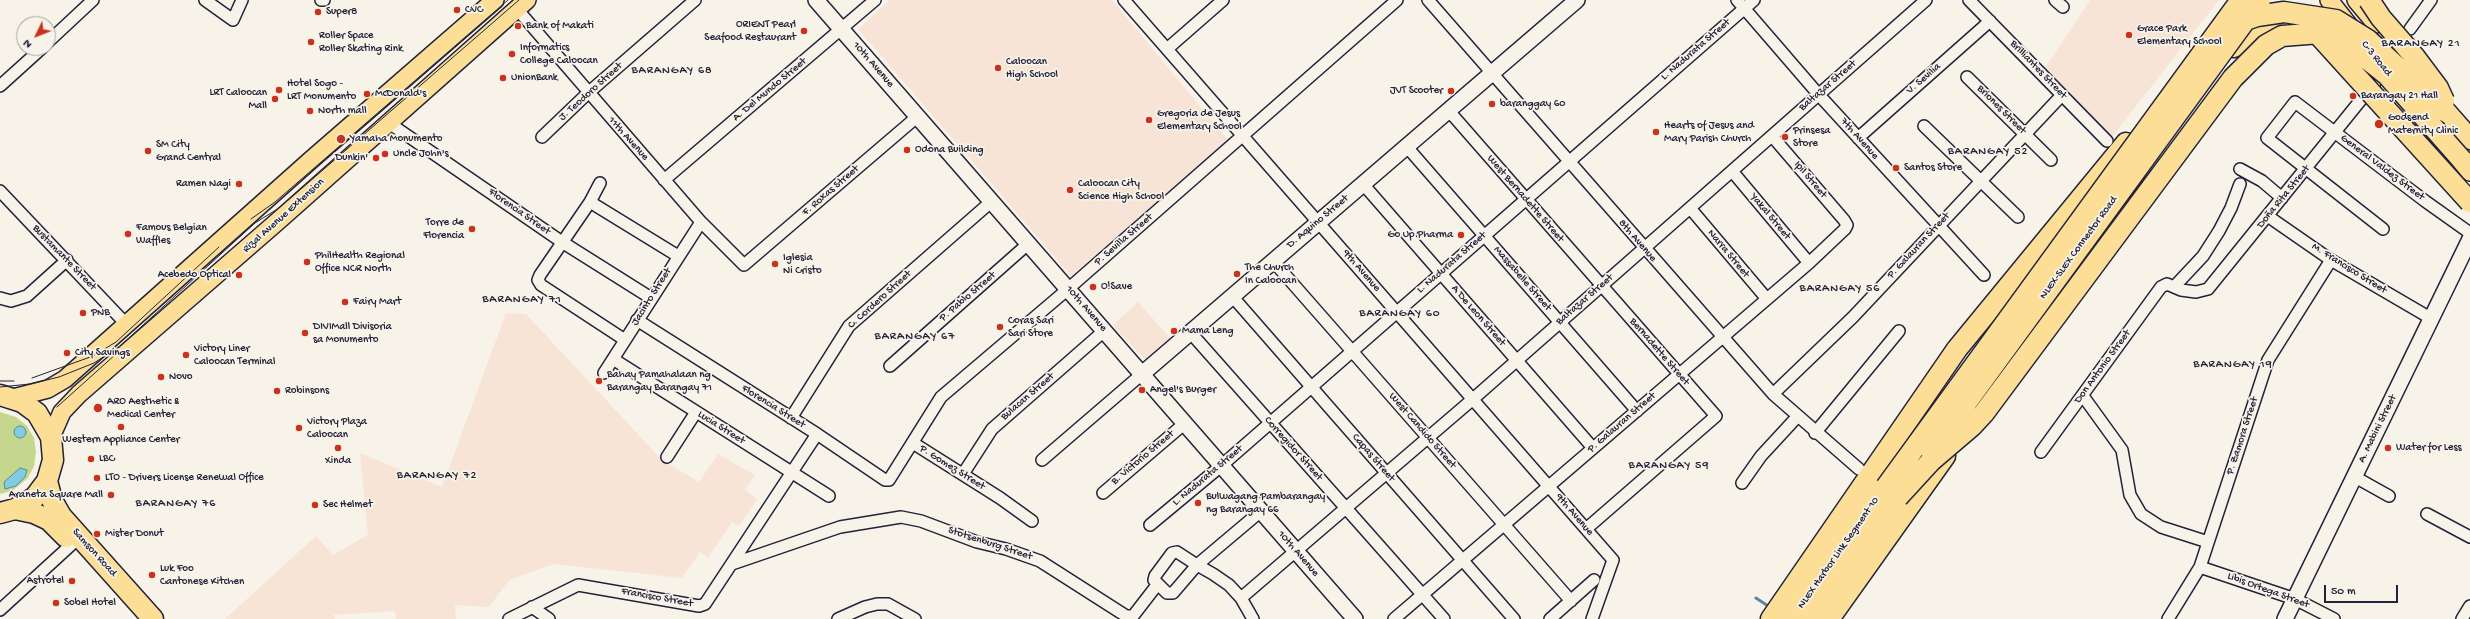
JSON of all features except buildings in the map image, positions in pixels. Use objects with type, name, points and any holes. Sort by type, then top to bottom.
[{"type":"highway","points":[[1771,619],[1957,349],[2142,124],[2234,0]]},
{"type":"highway","name":"NLEX-SLEX Connector Road","points":[[1892,492],[2241,0]]},
{"type":"highway","name":"NLEX-SLEX Connector Road","points":[[1892,492],[2260,0]]},
{"type":"highway","points":[[1829,619],[2268,0]]},
{"type":"highway","points":[[2297,0],[2304,18],[2333,52],[2470,202]]},
{"type":"highway","points":[[2365,4],[2438,88],[2453,119]]},
{"type":"highway","points":[[1892,492],[2016,284],[2185,58],[2217,33],[2257,16],[2284,12],[2336,20],[2368,40],[2453,119],[2470,139]]},
{"type":"highway","points":[[2234,47],[2268,27],[2294,21],[2317,23],[2338,30],[2359,45],[2386,70]]},
{"type":"highway","points":[[1892,492],[1972,426],[1984,413],[2233,78],[2266,46],[2282,36],[2320,33],[2348,44],[2387,75],[2467,167]]},
{"type":"highway","points":[[2142,124],[2166,143]]},
{"type":"highway","points":[[7,397],[37,413],[51,437],[53,460],[47,481],[35,497],[8,511]]},
{"type":"highway","name":"Samson Road","points":[[47,481],[52,500],[61,516],[153,619]]},
{"type":"highway","name":"NLEX Harbor Link Segment 10","points":[[1792,619],[1892,492]]},
{"type":"highway","name":"NLEX Harbor Link Segment 10","points":[[1811,619],[1892,492]]},
{"type":"highway","name":"Samson Road","points":[[8,511],[34,513],[49,520],[139,619]]},
{"type":"main road","points":[[7,397],[28,396],[57,386],[128,325],[312,159],[495,0]]},
{"type":"main road","name":"10th Avenue","points":[[816,0],[1355,619]]},
{"type":"main road","name":"D. Aquino Street","points":[[1142,374],[1577,0]]},
{"type":"main road","name":"C-3 Road","points":[[2328,0],[2467,167]]},
{"type":"main road","name":"C-3 Road","points":[[2356,0],[2365,4],[2470,133]]},
{"type":"main road","name":"Rizal Avenue Extension","points":[[51,437],[62,412],[79,394],[389,123],[522,4]]},
{"type":"main road","name":"A. Mabini Street","points":[[2285,619],[2470,239]]},
{"type":"street","points":[[56,35],[93,0]]},
{"type":"street","points":[[208,3],[233,20],[242,0]]},
{"type":"street","name":"J. Teodoro Street","points":[[542,137],[588,94],[695,0]]},
{"type":"street","name":"A. Del Mundo Street","points":[[664,180],[875,0]]},
{"type":"street","name":"9th Avenue","points":[[1124,0],[1613,560],[1592,619]]},
{"type":"street","points":[[1166,49],[1222,0]]},
{"type":"street","name":"P. Sevilla Street","points":[[889,480],[914,443],[940,397],[1068,289],[1397,0]]},
{"type":"street","name":"8th Avenue","points":[[1428,0],[1721,338],[1773,394],[1797,417],[1859,469]]},
{"type":"street","name":"L. Nadurata Street","points":[[1150,525],[1221,466],[1441,274],[1568,162],[1741,4],[1754,0]]},
{"type":"street","name":"Baltazar Street","points":[[1241,598],[1294,550],[1473,399],[1926,0]]},
{"type":"street","name":"Brilliantes Street","points":[[1969,0],[2107,141]]},
{"type":"street","points":[[2410,29],[2431,0]]},
{"type":"street","name":"11th Avenue","points":[[522,4],[588,94],[701,222],[744,265]]},
{"type":"street","name":"7th Avenue","points":[[1741,4],[1819,95],[1984,275]]},
{"type":"street","name":"V. Sevilia","points":[[1858,138],[1990,21]]},
{"type":"street","points":[[0,86],[33,56]]},
{"type":"street","name":"Doña Rita Street","points":[[2170,285],[2196,292],[2208,289],[2269,216],[2386,70]]},
{"type":"street","name":"Briones Street","points":[[1967,77],[2051,160]]},
{"type":"street","name":"P. Galauran Street","points":[[1773,394],[1853,317],[2062,95]]},
{"type":"street","name":"General Valdez Street","points":[[2306,169],[2267,138],[2295,102],[2470,233]]},
{"type":"street","name":"West Bernadette Street","points":[[1449,111],[1601,286]]},
{"type":"street","name":"F. Roxas Street","points":[[744,265],[918,116]]},
{"type":"street","name":"Florencia Street","points":[[389,123],[562,242],[651,298]]},
{"type":"street","points":[[1924,126],[2018,217]]},
{"type":"street","name":"Ipil Street","points":[[1772,136],[1846,225]]},
{"type":"street","name":"Massabelle Street","points":[[1407,147],[1637,411]]},
{"type":"street","points":[[2240,169],[2262,181],[2282,198]]},
{"type":"street","points":[[2306,169],[2384,229]]},
{"type":"street","name":"Yakal Street","points":[[1732,171],[1809,263]]},
{"type":"street","points":[[600,182],[590,202],[538,280],[541,285],[625,340]]},
{"type":"street","name":"A De Leon Street","points":[[1363,184],[1593,448]]},
{"type":"street","name":"Don Antonio Street","points":[[2041,452],[2083,396],[2160,287],[2170,285],[2203,256],[2219,231],[2231,208],[2240,184]]},
{"type":"street","name":"Bustamante Street","points":[[0,191],[128,325]]},
{"type":"street","name":"C. Cordero Street","points":[[791,418],[849,326],[992,201]]},
{"type":"street","points":[[590,202],[678,256]]},
{"type":"street","name":"Narra Street","points":[[1690,208],[1767,299]]},
{"type":"street","name":"M. Francisco Street","points":[[2269,216],[2331,260],[2432,319]]},
{"type":"street","name":"Jacinto Street","points":[[604,373],[701,222]]},
{"type":"street","name":"P. Galauran Street","points":[[1394,619],[1809,263],[1844,231],[1846,225]]},
{"type":"street","name":"P. Pablo Street","points":[[890,366],[1029,244]]},
{"type":"street","points":[[0,298],[11,301],[26,296],[67,260]]},
{"type":"street","name":"P. Zamora Street","points":[[2168,619],[2200,567],[2268,360],[2331,260]]},
{"type":"street","name":"West Candido Street","points":[[1274,261],[1571,601]]},
{"type":"street","name":"Bernadette Street","points":[[1586,529],[1715,418],[1679,374],[1601,286]]},
{"type":"street","name":"Capas Street","points":[[1232,296],[1514,619]]},
{"type":"street","name":"Florencia Street","points":[[637,320],[817,434],[884,480],[889,480]]},
{"type":"street","name":"Bulacan Street","points":[[963,474],[992,429],[1104,330]]},
{"type":"street","points":[[1815,433],[1899,331]]},
{"type":"street","name":"Corregidor Street","points":[[1190,332],[1444,619]]},
{"type":"street","name":"Lucia Street","points":[[613,359],[829,496]]},
{"type":"street","name":"D. Aquino Street","points":[[1042,460],[1045,460],[1142,374]]},
{"type":"street","points":[[2083,396],[2122,450],[2130,495],[2141,514],[2161,527],[2208,542]]},
{"type":"street","points":[[667,457],[696,412]]},
{"type":"street","points":[[1742,483],[1761,456],[1797,417]]},
{"type":"street","name":"B. Victorio Street","points":[[1103,493],[1184,424]]},
{"type":"street","name":"Francisco Street","points":[[509,619],[578,585],[699,606],[705,604],[710,599],[817,434]]},
{"type":"street","name":"P. Gomez Street","points":[[914,443],[995,495],[1032,521]]},
{"type":"street","points":[[2355,477],[2389,496]]},
{"type":"street","points":[[1253,619],[1241,598],[1229,585],[1197,565],[1173,552],[1155,576],[1157,585],[1167,593],[1173,593],[1197,565],[1261,511]]},
{"type":"street","points":[[2427,514],[2470,537]]},
{"type":"street","name":"Stotsenburg Street","points":[[732,564],[840,527],[901,517],[921,521],[977,542],[1006,549],[1040,561],[1126,616],[1133,616],[1157,585]]},
{"type":"street","points":[[0,610],[72,544]]},
{"type":"street","name":"Libis Ortega Street","points":[[2200,567],[2295,599],[2334,619]]},
{"type":"street","points":[[1550,619],[1594,580]]},
{"type":"street","points":[[838,619],[864,606],[877,604],[888,604],[912,618]]},
{"type":"street","points":[[2462,619],[2470,606]]},
{"type":"street","points":[[532,607],[549,619]]},
{"type":"shaded area","points":[[890,0],[1112,0],[1228,140],[1071,276],[858,29]]},
{"type":"shaded area","name":"Grace Park Elementary School","points":[[2090,0],[2219,0],[2111,138],[2043,71]]},
{"type":"shaded area","points":[[1138,302],[1172,340],[1147,362],[1113,325]]},
{"type":"shaded area","points":[[506,313],[526,314],[662,460],[699,482],[718,454],[755,475],[745,490],[757,499],[739,526],[732,522],[708,558],[700,552],[682,578],[554,564],[509,580],[489,607],[455,605],[456,619],[396,619],[395,611],[333,615],[335,619],[225,619],[316,536],[333,555],[368,535],[360,453],[442,487]]},
{"type":"green space","points":[[0,412],[16,417],[27,426],[34,438],[36,452],[34,466],[28,478],[12,491],[0,494]]},
{"type":"water","points":[[20,426],[24,428],[26,432],[24,436],[20,438],[16,436],[14,432],[16,428]]},
{"type":"water","points":[[20,468],[27,470],[25,477],[16,486],[5,489],[4,482]]},
{"type":"waterway","points":[[1756,598],[1771,608]]},
{"type":"tram line","points":[[251,219],[275,202],[508,0]]},
{"type":"tram line","points":[[0,387],[30,384],[59,377],[94,363],[119,347],[255,223],[279,208],[519,0]]},
{"type":"tram line","points":[[32,378],[93,356],[116,342],[219,247]]},
{"type":"tram line","points":[[57,407],[116,354]]},
{"type":"tram line","points":[[0,381],[14,381]]},
{"type":"place","name":"CVC","points":[[457,10]]},
{"type":"place","name":"Super8","points":[[318,12]]},
{"type":"place","name":"Bank of Makati","points":[[518,26]]},
{"type":"place","name":"ORIENT Pearl Seafood Restaurant","points":[[804,31]]},
{"type":"place","name":"Grace Park Elementary School","points":[[2129,35]]},
{"type":"place","name":"Roller Space Roller Skating Rink","points":[[311,42]]},
{"type":"place","name":"Informatics College Caloocan","points":[[512,54]]},
{"type":"place","name":"Caloocan High School","points":[[998,68]]},
{"type":"place","name":"UnionBank","points":[[503,78]]},
{"type":"place","name":"Hotel Sogo - LRT Monumento","points":[[279,90]]},
{"type":"place","name":"JVT Scooter","points":[[1451,91]]},
{"type":"place","name":"McDonald's","points":[[367,94]]},
{"type":"place","name":"Barangay 21 Hall","points":[[2353,96]]},
{"type":"place","name":"LRT Caloocan Mall","points":[[275,99]]},
{"type":"place","name":"baranggay 60","points":[[1492,104]]},
{"type":"place","name":"North mall","points":[[310,111]]},
{"type":"place","name":"Gregoria de Jesus Elementary School","points":[[1149,120]]},
{"type":"place","name":"Godsend Maternity Clinic","points":[[2379,124]]},
{"type":"place","name":"Hearts of Jesus and Mary Parish Church","points":[[1656,132]]},
{"type":"place","name":"Prinsesa Store","points":[[1785,137]]},
{"type":"place","name":"Yamaha Monumento","points":[[341,139]]},
{"type":"place","name":"Odona Building","points":[[907,150]]},
{"type":"place","name":"SM City Grand Central","points":[[148,151]]},
{"type":"place","name":"Uncle John's","points":[[385,154]]},
{"type":"place","name":"Dunkin'","points":[[376,158]]},
{"type":"place","name":"Santos Store","points":[[1896,168]]},
{"type":"place","name":"Ramen Nagi","points":[[239,184]]},
{"type":"place","name":"Caloocan City Science High School","points":[[1070,190]]},
{"type":"place","name":"Torre de Florencia","points":[[472,229]]},
{"type":"place","name":"Famous Belgian Waffles","points":[[128,234]]},
{"type":"place","name":"Go Up Pharma","points":[[1461,235]]},
{"type":"place","name":"PhilHealth Regional Office NCR North","points":[[307,262]]},
{"type":"place","name":"Iglesia Ni Cristo","points":[[775,264]]},
{"type":"place","name":"The Church In Caloocan","points":[[1237,274]]},
{"type":"place","name":"Acebedo Optical","points":[[239,275]]},
{"type":"place","name":"O!Save","points":[[1093,287]]},
{"type":"place","name":"Fairy Mart","points":[[345,302]]},
{"type":"place","name":"PNB","points":[[83,313]]},
{"type":"place","name":"Coras Sari Sari Store","points":[[1000,327]]},
{"type":"place","name":"Mama Leng","points":[[1174,331]]},
{"type":"place","name":"DIVIMall Divisoria sa Monumento","points":[[305,333]]},
{"type":"place","name":"City Savings","points":[[67,353]]},
{"type":"place","name":"Victory Liner Caloocan Terminal","points":[[186,355]]},
{"type":"place","name":"Novo","points":[[161,377]]},
{"type":"place","name":"Bahay Pamahalaan ng Barangay Barangay 71","points":[[599,381]]},
{"type":"place","name":"Angel's Burger","points":[[1142,390]]},
{"type":"place","name":"Robinsons","points":[[277,391]]},
{"type":"place","name":"ARO Aesthetic & Medical Center","points":[[98,408]]},
{"type":"place","name":"Western Appliance Center","points":[[121,427]]},
{"type":"place","name":"Victory Plaza Caloocan","points":[[299,428]]},
{"type":"place","name":"Xinda","points":[[338,448]]},
{"type":"place","name":"Water for Less","points":[[2388,448]]},
{"type":"place","name":"LBC","points":[[91,459]]},
{"type":"place","name":"LTO - Drivers License Renewal Office","points":[[97,478]]},
{"type":"place","name":"Araneta Square Mall","points":[[111,495]]},
{"type":"place","name":"Bulwagang Pambarangay ng Barangay 66","points":[[1198,503]]},
{"type":"place","name":"Sec Helmet","points":[[315,505]]},
{"type":"place","name":"Mister Donut","points":[[97,534]]},
{"type":"place","name":"Luk Foo Cantonese Kitchen","points":[[152,575]]},
{"type":"place","name":"Astrotel","points":[[72,581]]},
{"type":"place","name":"Sobel Hotel","points":[[56,603]]},
{"type":"district","name":"BARANGAY 21","points":[[2421,44]]},
{"type":"district","name":"BARANGAY 68","points":[[672,71]]},
{"type":"district","name":"BARANGAY 52","points":[[1988,152]]},
{"type":"district","name":"BARANGAY 56","points":[[1840,289]]},
{"type":"district","name":"BARANGAY 71","points":[[522,300]]},
{"type":"district","name":"BARANGAY 60","points":[[1400,314]]},
{"type":"district","name":"BARANGAY 67","points":[[915,337]]},
{"type":"district","name":"BARANGAY 19","points":[[2233,365]]},
{"type":"district","name":"BARANGAY 59","points":[[1669,466]]},
{"type":"district","name":"BARANGAY 72","points":[[437,476]]},
{"type":"district","name":"BARANGAY 76","points":[[176,504]]}]
